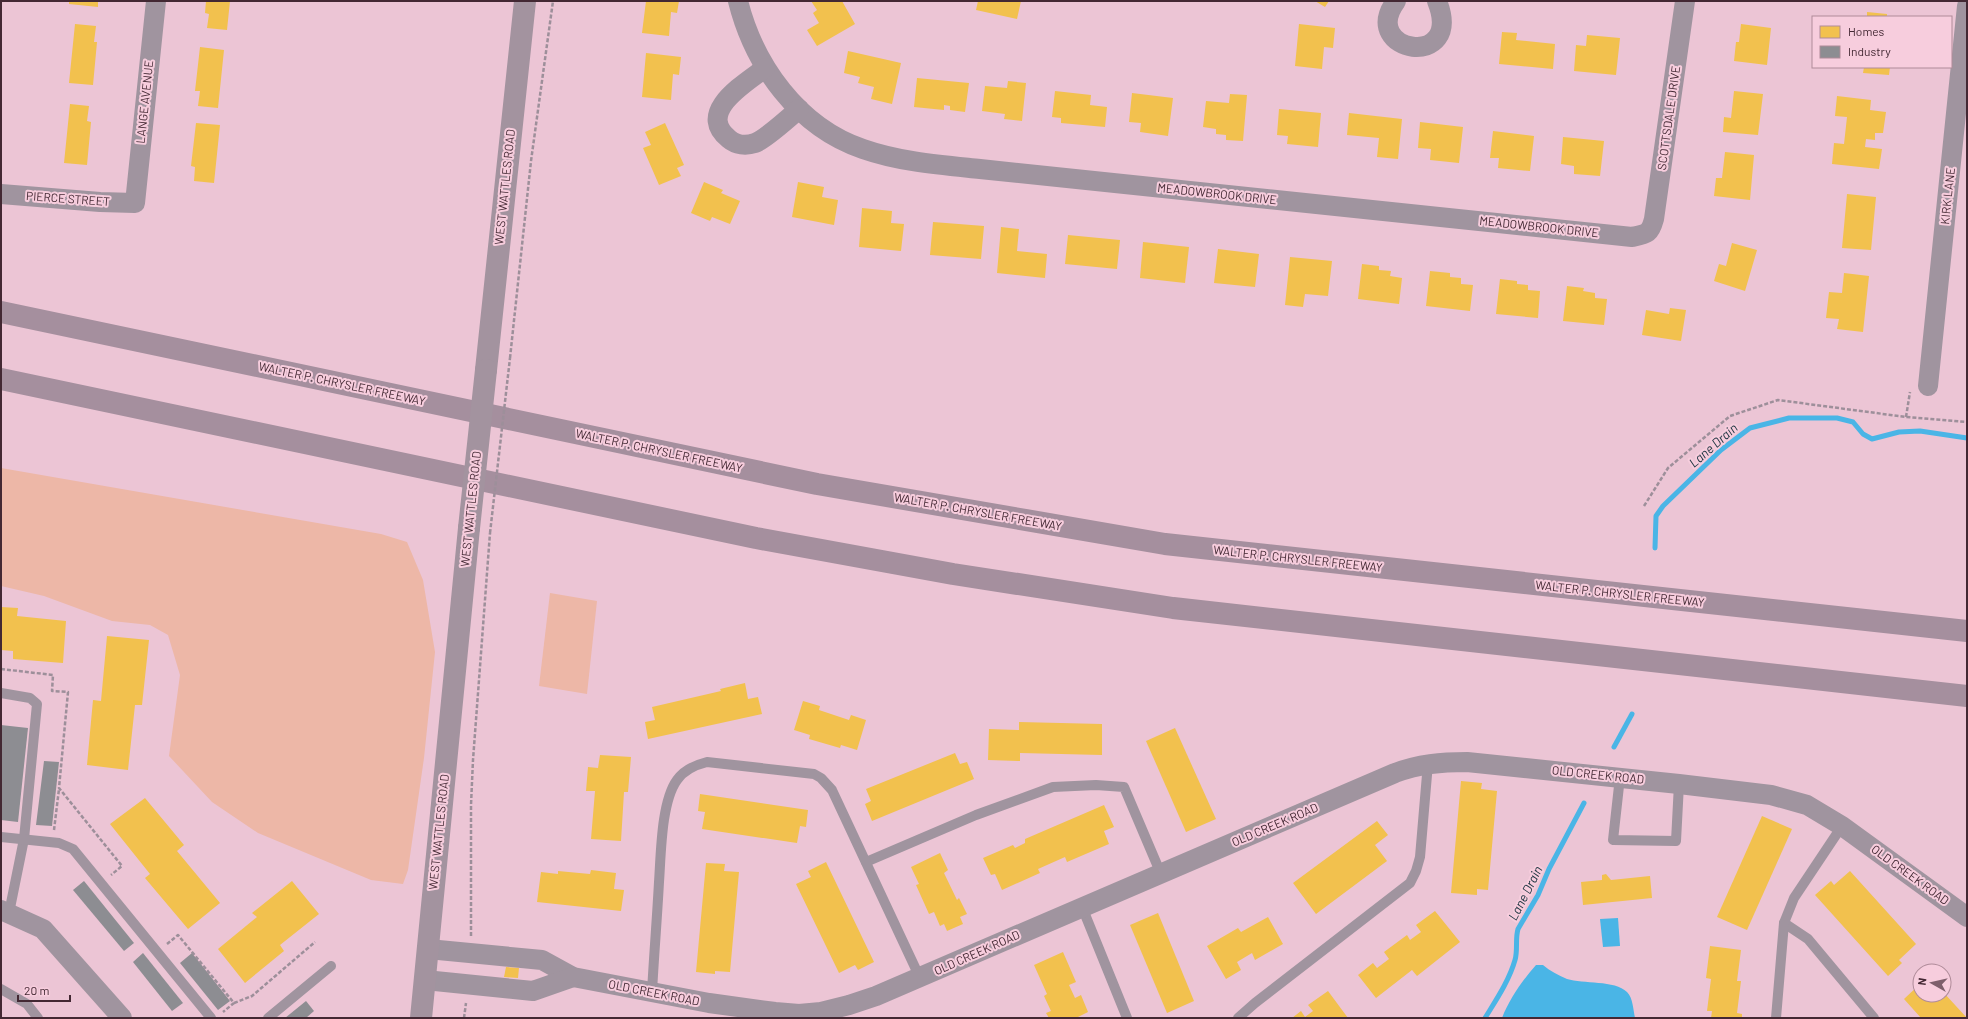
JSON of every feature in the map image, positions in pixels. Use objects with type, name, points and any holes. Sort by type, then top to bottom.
[{"type":"highway","name":"WALTER P. CHRYSLER FREEWAY","points":[[1,312],[817,484],[1158,543],[1967,631]]},
{"type":"highway","points":[[1,379],[756,538],[953,574],[1173,608],[1967,696]]},
{"type":"street","name":"LANGE AVENUE","points":[[135,203],[156,1]]},
{"type":"street","name":"WEST WATTLES ROAD","points":[[421,1018],[469,528],[525,1]]},
{"type":"street","name":"MEADOWBROOK DRIVE","points":[[738,1],[743,21],[751,41],[765,68],[782,91],[799,109],[822,128],[847,143],[877,154],[924,162],[1632,237],[1647,234]]},
{"type":"street","points":[[1396,1],[1390,8],[1388,26],[1397,41],[1405,46],[1414,48],[1431,43],[1440,32],[1442,19],[1437,1]]},
{"type":"street","name":"SCOTTSDALE DRIVE","points":[[1647,234],[1651,229],[1655,213],[1685,1]]},
{"type":"street","name":"KIRK LANE","points":[[1928,386],[1967,6]]},
{"type":"street","points":[[765,68],[723,103],[718,116],[719,126],[723,134],[738,144],[756,143],[799,109]]},
{"type":"street","name":"PIERCE STREET","points":[[1,194],[100,202],[135,203]]},
{"type":"street","name":"OLD CREEK ROAD","points":[[428,949],[542,960],[573,977],[709,1003],[799,1014],[821,1012],[849,1005],[920,978],[1395,773],[1428,763],[1467,762],[1754,792],[1790,800],[1822,813],[1842,826],[1967,917]]},
{"type":"street","points":[[5,911],[43,929],[122,1018]]},
{"type":"street","points":[[425,980],[533,991],[573,977]]},
{"type":"lane","points":[[1,693],[30,698],[37,704],[24,839],[5,911]]},
{"type":"lane","points":[[652,992],[663,835],[667,805],[676,780],[686,770],[702,763],[720,763],[801,772],[814,774],[821,778],[832,790],[920,978]]},
{"type":"lane","points":[[1238,1018],[1255,1003],[1410,883],[1416,871],[1420,856],[1428,763]]},
{"type":"lane","points":[[1620,777],[1613,840],[1676,841],[1679,784]]},
{"type":"lane","points":[[866,862],[976,814],[1053,788],[1096,785],[1124,787],[1161,874]]},
{"type":"lane","points":[[1776,1018],[1784,923],[1794,898],[1842,826]]},
{"type":"lane","points":[[1,837],[53,842],[64,844],[73,849],[215,1016]]},
{"type":"lane","points":[[1082,907],[1127,1018]]},
{"type":"lane","points":[[1784,923],[1808,939],[1874,1018]]},
{"type":"lane","points":[[268,1018],[331,966]]},
{"type":"lane","points":[[1,990],[27,1004],[38,1018]]},
{"type":"path","points":[[471,943],[471,805],[473,760],[490,533],[531,161],[553,1]]},
{"type":"path","points":[[1644,506],[1668,468],[1730,416],[1778,400],[1906,417],[1967,422]]},
{"type":"path","points":[[1,669],[53,674],[52,691],[68,692],[53,842]]},
{"type":"path","points":[[59,788],[122,866],[108,877]]},
{"type":"path","points":[[165,946],[178,935],[234,1003]]},
{"type":"path","points":[[215,1016],[234,1003],[252,996],[315,942]]},
{"type":"path","points":[[464,1018],[466,1000]]},
{"type":"shaded area","points":[[1,468],[381,534],[407,542],[423,580],[435,652],[424,758],[408,870],[403,884],[371,880],[258,833],[212,802],[169,756],[180,675],[168,635],[150,625],[112,621],[44,596],[1,586]]},
{"type":"shaded area","points":[[550,593],[597,601],[587,694],[539,686]]},
{"type":"water","points":[[1618,918],[1620,946],[1603,947],[1600,919]]},
{"type":"water","points":[[1536,965],[1543,965],[1554,973],[1574,981],[1607,984],[1622,988],[1629,994],[1635,1018],[1502,1018],[1517,990]]},
{"type":"building: Homes","points":[[69,1],[98,1],[98,7],[69,4]]},
{"type":"building: Homes","points":[[206,1],[230,1],[227,30],[207,28],[209,14],[205,13]]},
{"type":"building: Homes","points":[[646,1],[679,1],[677,13],[671,12],[669,36],[642,33]]},
{"type":"building: Homes","points":[[811,1],[842,1],[855,24],[817,46],[807,30],[819,23],[813,13],[817,10]]},
{"type":"building: Homes","points":[[978,1],[1021,1],[1017,19],[976,10]]},
{"type":"building: Homes","points":[[1315,1],[1329,1],[1325,7]]},
{"type":"building: Homes","points":[[1867,12],[1887,14],[1887,16],[1867,16]]},
{"type":"building: Homes","points":[[75,24],[96,26],[94,42],[97,42],[93,85],[69,83]]},
{"type":"building: Homes","points":[[1299,24],[1335,28],[1333,48],[1324,47],[1322,69],[1295,66]]},
{"type":"building: Homes","points":[[1741,24],[1771,28],[1767,65],[1734,61],[1736,42],[1739,42]]},
{"type":"building: Homes","points":[[1502,32],[1517,33],[1516,40],[1555,44],[1553,69],[1499,64]]},
{"type":"building: Homes","points":[[1587,35],[1620,38],[1616,75],[1574,71],[1576,45],[1586,46]]},
{"type":"building: Homes","points":[[200,47],[224,50],[218,108],[198,106],[200,91],[195,91]]},
{"type":"building: Homes","points":[[848,51],[901,63],[892,104],[871,99],[874,87],[858,83],[860,77],[844,73]]},
{"type":"building: Homes","points":[[646,53],[681,57],[679,75],[673,74],[671,100],[642,97]]},
{"type":"building: Homes","points":[[1864,68],[1890,68],[1889,75],[1863,73]]},
{"type":"building: Homes","points":[[917,78],[969,83],[965,112],[950,110],[950,106],[944,105],[944,110],[914,107]]},
{"type":"building: Homes","points":[[1008,81],[1026,83],[1022,121],[1004,119],[1005,114],[982,111],[985,86],[1007,88]]},
{"type":"building: Homes","points":[[1055,91],[1091,95],[1090,105],[1107,107],[1105,127],[1061,123],[1061,118],[1052,117]]},
{"type":"building: Homes","points":[[1734,91],[1763,94],[1758,135],[1723,132],[1724,117],[1731,118]]},
{"type":"building: Homes","points":[[1132,93],[1173,98],[1168,136],[1140,132],[1141,123],[1129,122]]},
{"type":"building: Homes","points":[[1230,94],[1247,95],[1243,141],[1226,140],[1226,135],[1216,134],[1216,129],[1203,127],[1206,101],[1229,103]]},
{"type":"building: Homes","points":[[1837,96],[1871,100],[1870,110],[1886,112],[1883,133],[1875,133],[1875,140],[1866,139],[1865,147],[1882,149],[1879,169],[1832,164],[1834,143],[1844,144],[1847,117],[1835,116]]},
{"type":"building: Homes","points":[[70,104],[89,106],[87,121],[91,122],[87,165],[64,163]]},
{"type":"building: Homes","points":[[1279,109],[1321,113],[1318,147],[1287,144],[1288,136],[1277,135]]},
{"type":"building: Homes","points":[[1349,113],[1402,119],[1398,159],[1377,157],[1379,138],[1347,135]]},
{"type":"building: Homes","points":[[1420,122],[1463,127],[1459,163],[1430,160],[1431,149],[1418,148]]},
{"type":"building: Homes","points":[[196,123],[220,125],[214,183],[194,181],[195,167],[191,166]]},
{"type":"building: Homes","points":[[665,123],[684,165],[677,168],[681,176],[659,185],[643,148],[651,145],[645,132]]},
{"type":"building: Homes","points":[[1493,131],[1534,136],[1530,171],[1498,168],[1499,158],[1490,158]]},
{"type":"building: Homes","points":[[1563,137],[1604,141],[1600,176],[1574,174],[1574,166],[1561,164]]},
{"type":"building: Homes","points":[[1725,152],[1754,155],[1750,200],[1714,196],[1716,178],[1722,178]]},
{"type":"building: Homes","points":[[704,182],[723,190],[721,193],[740,201],[730,224],[712,217],[710,221],[691,213]]},
{"type":"building: Homes","points":[[798,182],[824,187],[822,197],[838,200],[834,225],[792,217]]},
{"type":"building: Homes","points":[[1847,194],[1876,197],[1871,250],[1842,248]]},
{"type":"building: Homes","points":[[862,208],[892,211],[891,223],[904,224],[901,251],[859,247]]},
{"type":"building: Homes","points":[[933,222],[984,226],[981,259],[930,255]]},
{"type":"building: Homes","points":[[1001,227],[1019,229],[1017,251],[1047,254],[1045,278],[997,273]]},
{"type":"building: Homes","points":[[1068,235],[1120,240],[1117,269],[1065,264]]},
{"type":"building: Homes","points":[[1143,242],[1189,247],[1185,283],[1140,278]]},
{"type":"building: Homes","points":[[1732,243],[1757,250],[1745,291],[1714,281],[1719,264],[1726,266]]},
{"type":"building: Homes","points":[[1218,249],[1259,254],[1255,287],[1214,283]]},
{"type":"building: Homes","points":[[1290,257],[1332,261],[1328,296],[1305,294],[1303,307],[1285,305]]},
{"type":"building: Homes","points":[[1362,264],[1379,266],[1379,270],[1391,271],[1390,276],[1402,278],[1399,304],[1358,299]]},
{"type":"building: Homes","points":[[1430,271],[1450,273],[1450,277],[1461,278],[1461,284],[1473,285],[1470,311],[1426,306]]},
{"type":"building: Homes","points":[[1844,273],[1869,276],[1863,332],[1837,329],[1839,319],[1826,318],[1829,292],[1842,293]]},
{"type":"building: Homes","points":[[1500,279],[1517,281],[1517,284],[1528,285],[1528,290],[1540,291],[1538,318],[1496,314]]},
{"type":"building: Homes","points":[[1567,286],[1584,288],[1583,291],[1595,293],[1595,298],[1607,299],[1604,325],[1563,321]]},
{"type":"building: Homes","points":[[1670,308],[1686,310],[1681,341],[1642,335],[1646,310],[1669,314]]},
{"type":"building: Homes","points":[[1,607],[18,608],[17,616],[66,621],[63,663],[13,659],[13,651],[1,650]]},
{"type":"building: Homes","points":[[107,636],[149,640],[142,705],[135,705],[128,770],[87,765],[93,700],[101,701]]},
{"type":"building: Homes","points":[[745,683],[748,699],[758,697],[762,714],[648,739],[645,722],[655,720],[652,707],[721,691],[720,689]]},
{"type":"building: Homes","points":[[803,701],[820,706],[819,710],[849,720],[851,715],[866,720],[857,750],[841,745],[840,748],[809,739],[810,735],[794,730]]},
{"type":"building: Homes","points":[[1019,722],[1102,724],[1102,755],[1020,753],[1020,761],[988,760],[989,729],[1019,730]]},
{"type":"building: Homes","points":[[1175,728],[1216,819],[1186,832],[1146,741]]},
{"type":"building: Homes","points":[[955,753],[960,764],[967,762],[974,779],[872,821],[865,804],[871,801],[866,789]]},
{"type":"building: Homes","points":[[600,755],[631,757],[628,792],[624,792],[621,841],[591,839],[595,791],[586,791],[588,767],[598,768]]},
{"type":"building: Homes","points":[[1461,781],[1482,783],[1481,789],[1497,791],[1488,890],[1477,889],[1477,895],[1451,893]]},
{"type":"building: Homes","points":[[700,794],[808,810],[806,827],[800,826],[797,843],[702,829],[705,812],[698,811]]},
{"type":"building: Homes","points":[[145,798],[184,845],[177,851],[220,903],[188,929],[145,878],[150,874],[110,824]]},
{"type":"building: Homes","points":[[1104,805],[1114,827],[1104,831],[1109,844],[1067,862],[1065,857],[1038,869],[1040,873],[1002,890],[995,874],[991,875],[983,858],[1013,845],[1015,848],[1025,843],[1025,839]]},
{"type":"building: Homes","points":[[1762,816],[1792,829],[1747,930],[1717,917]]},
{"type":"building: Homes","points":[[1377,821],[1388,835],[1375,845],[1387,861],[1316,914],[1293,883]]},
{"type":"building: Homes","points":[[940,853],[948,870],[944,873],[957,900],[959,898],[967,914],[960,917],[963,924],[947,931],[944,924],[940,926],[934,912],[929,914],[916,885],[919,884],[911,867]]},
{"type":"building: Homes","points":[[826,862],[874,962],[858,970],[855,965],[839,973],[796,884],[811,877],[808,871]]},
{"type":"building: Homes","points":[[706,863],[725,864],[724,871],[739,872],[730,972],[715,971],[715,974],[696,972]]},
{"type":"building: Homes","points":[[591,870],[616,873],[614,889],[624,890],[621,911],[537,902],[541,872],[558,874],[558,871],[590,874]]},
{"type":"building: Homes","points":[[1850,871],[1916,944],[1899,960],[1902,963],[1888,976],[1815,895],[1831,881],[1834,885]]},
{"type":"building: Homes","points":[[1606,874],[1611,880],[1650,876],[1652,898],[1583,905],[1581,882],[1602,880],[1602,875]]},
{"type":"building: Homes","points":[[292,881],[319,914],[280,945],[284,951],[245,983],[218,949],[257,917],[252,913]]},
{"type":"building: Homes","points":[[1435,911],[1460,942],[1417,976],[1412,970],[1376,998],[1358,975],[1373,963],[1377,968],[1389,959],[1384,952],[1407,935],[1410,940],[1421,932],[1416,925]]},
{"type":"building: Homes","points":[[1158,913],[1194,1001],[1167,1013],[1130,925]]},
{"type":"building: Homes","points":[[1268,917],[1283,944],[1255,960],[1252,953],[1237,962],[1241,970],[1226,979],[1207,946],[1238,928],[1241,932]]},
{"type":"building: Homes","points":[[1710,946],[1741,950],[1737,981],[1741,981],[1737,1013],[1742,1014],[1742,1018],[1711,1018],[1712,1011],[1707,1011],[1711,979],[1706,978]]},
{"type":"building: Homes","points":[[1063,952],[1076,982],[1069,985],[1075,998],[1081,995],[1088,1012],[1076,1018],[1049,1018],[1046,1013],[1051,1011],[1044,996],[1047,994],[1034,965]]},
{"type":"building: Homes","points":[[506,967],[519,968],[518,978],[504,977]]},
{"type":"building: Homes","points":[[1328,991],[1348,1018],[1292,1018],[1301,1011],[1305,1017],[1313,1011],[1308,1005]]},
{"type":"building: Homes","points":[[1912,992],[1912,1003],[1952,1003],[1952,1002],[1967,1018],[1921,1018],[1904,999]]},
{"type":"building: Industry","points":[[1,725],[28,728],[18,822],[1,820]]},
{"type":"building: Industry","points":[[44,761],[59,762],[52,826],[36,825]]},
{"type":"building: Industry","points":[[84,881],[134,943],[124,951],[73,890]]},
{"type":"building: Industry","points":[[143,953],[183,1003],[172,1011],[133,962]]},
{"type":"building: Industry","points":[[192,953],[230,1001],[218,1010],[180,963]]},
{"type":"building: Industry","points":[[306,1001],[314,1011],[306,1018],[285,1018]]},
{"type":"waterway","name":"Lane Drain","points":[[1655,548],[1656,516],[1663,506],[1721,450],[1750,428],[1789,418],[1837,418],[1853,422],[1863,434],[1872,439],[1899,432],[1920,431],[1967,438]]},
{"type":"waterway","name":"Lane Drain","points":[[1614,747],[1632,714]]},
{"type":"waterway","name":"Lane Drain","points":[[1485,1018],[1502,990],[1512,968],[1516,956],[1518,929],[1538,895],[1549,869],[1584,803]]}]
